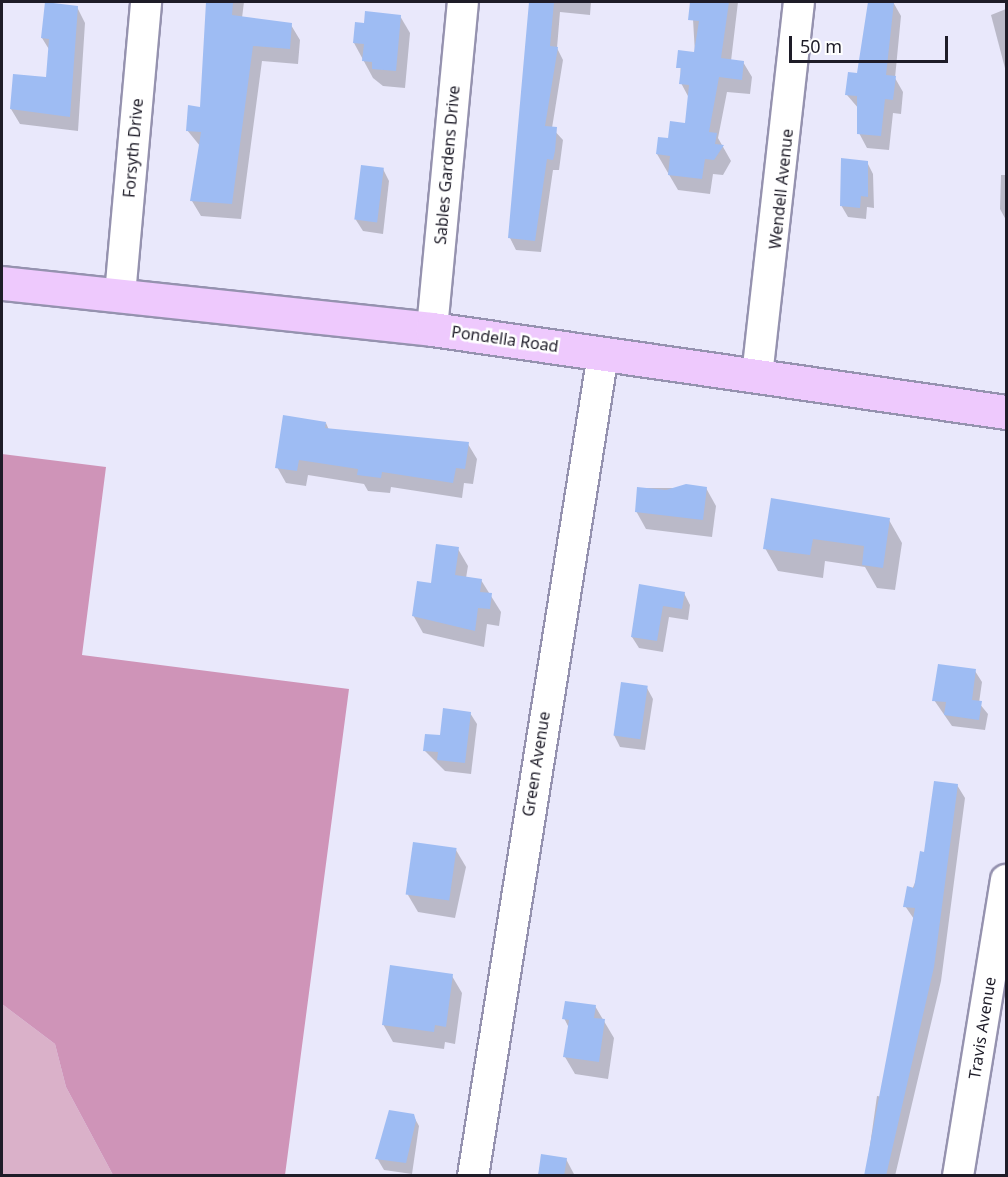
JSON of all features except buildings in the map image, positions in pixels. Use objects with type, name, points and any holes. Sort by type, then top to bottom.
[{"type":"main road","name":"Pondella Road","points":[[2,283],[432,329],[1006,412]]},
{"type":"street","name":"Forsyth Drive","points":[[120,295],[146,2]]},
{"type":"street","name":"Sables Gardens Drive","points":[[432,329],[463,2]]},
{"type":"street","name":"Wendell Avenue","points":[[757,376],[799,2]]},
{"type":"street","name":"Green Avenue","points":[[473,1176],[603,354]]},
{"type":"street","name":"Travis Avenue","points":[[958,1176],[1006,880]]},
{"type":"shaded area","points":[[2,454],[106,467],[82,655],[349,689],[285,1175],[113,1175],[66,1087],[55,1044],[2,1004]]},
{"type":"shaded area","points":[[2,1004],[55,1044],[66,1087],[113,1175],[2,1175]]}]
